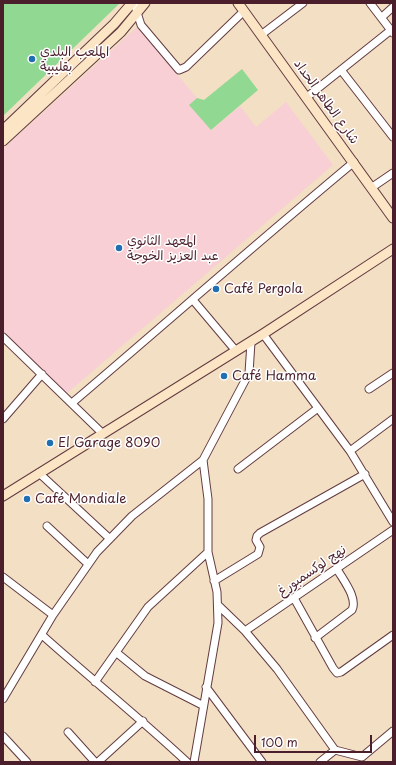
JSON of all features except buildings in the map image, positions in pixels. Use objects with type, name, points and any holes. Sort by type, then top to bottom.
[{"type":"street","points":[[3,130],[114,24],[133,3],[141,25],[176,68],[182,70],[244,11]]},
{"type":"street","points":[[3,141],[121,32],[145,3]]},
{"type":"street","name":"شارع الطاهر الحداد","points":[[238,3],[393,218]]},
{"type":"street","points":[[261,35],[304,3]]},
{"type":"street","points":[[307,97],[392,32],[370,3]]},
{"type":"street","points":[[382,17],[393,7]]},
{"type":"street","points":[[341,70],[393,137]]},
{"type":"street","points":[[72,403],[193,300],[231,265],[354,162]]},
{"type":"street","points":[[371,188],[393,174]]},
{"type":"street","points":[[3,496],[102,433],[251,342],[393,249]]},
{"type":"street","points":[[193,300],[236,351]]},
{"type":"street","points":[[263,334],[350,451],[393,522]]},
{"type":"street","points":[[3,336],[102,433]]},
{"type":"street","points":[[3,699],[53,615],[88,564],[109,538],[158,494],[203,460],[249,373],[251,342]]},
{"type":"street","points":[[369,389],[393,373]]},
{"type":"street","points":[[3,419],[42,374]]},
{"type":"street","points":[[238,469],[318,408]]},
{"type":"street","points":[[350,451],[393,419]]},
{"type":"street","points":[[194,762],[202,706],[218,623],[218,605],[208,552],[208,499],[203,460]]},
{"type":"street","points":[[40,473],[109,538]]},
{"type":"street","points":[[214,581],[258,554],[260,547],[256,540],[260,533],[365,474]]},
{"type":"street","points":[[47,526],[88,564]]},
{"type":"street","name":"نهج لوكسمبورغ","points":[[245,631],[337,570],[393,530]]},
{"type":"street","points":[[95,682],[117,653],[148,607],[208,552]]},
{"type":"street","points":[[315,638],[354,607],[354,600],[337,570]]},
{"type":"street","points":[[3,577],[53,615]]},
{"type":"street","points":[[294,598],[315,638],[337,673],[342,672],[393,635]]},
{"type":"street","points":[[218,605],[245,631],[277,669],[335,750],[364,759],[393,731]]},
{"type":"street","points":[[42,635],[95,682],[143,721],[187,762]]},
{"type":"street","points":[[117,653],[145,676],[202,706]]},
{"type":"street","points":[[206,687],[262,762]]},
{"type":"street","points":[[98,762],[143,721]]},
{"type":"street","points":[[68,732],[94,762]]},
{"type":"street","points":[[3,736],[27,762]]},
{"type":"street","points":[[320,762],[335,750]]},
{"type":"shaded area","name":"المعهد الثانوي عبد العزيز الخوجة","points":[[137,27],[197,98],[189,105],[212,130],[240,106],[256,127],[286,102],[333,165],[66,394],[3,332],[3,149]]},
{"type":"green space","name":"الملعب البلدي بقليبية","points":[[3,3],[120,3],[3,116]]},
{"type":"green space","points":[[242,69],[258,90],[211,130],[189,105],[197,98],[204,100]]},
{"type":"place","name":"الملعب البلدي بقليبية","points":[[32,59]]},
{"type":"place","name":"المعهد الثانوي عبد العزيز الخوجة","points":[[119,248]]},
{"type":"place","name":"Café Pergola","points":[[216,289]]},
{"type":"place","name":"Café Hamma","points":[[224,376]]},
{"type":"place","name":"El Garage 8090","points":[[50,443]]},
{"type":"place","name":"Café Mondiale","points":[[27,499]]}]
